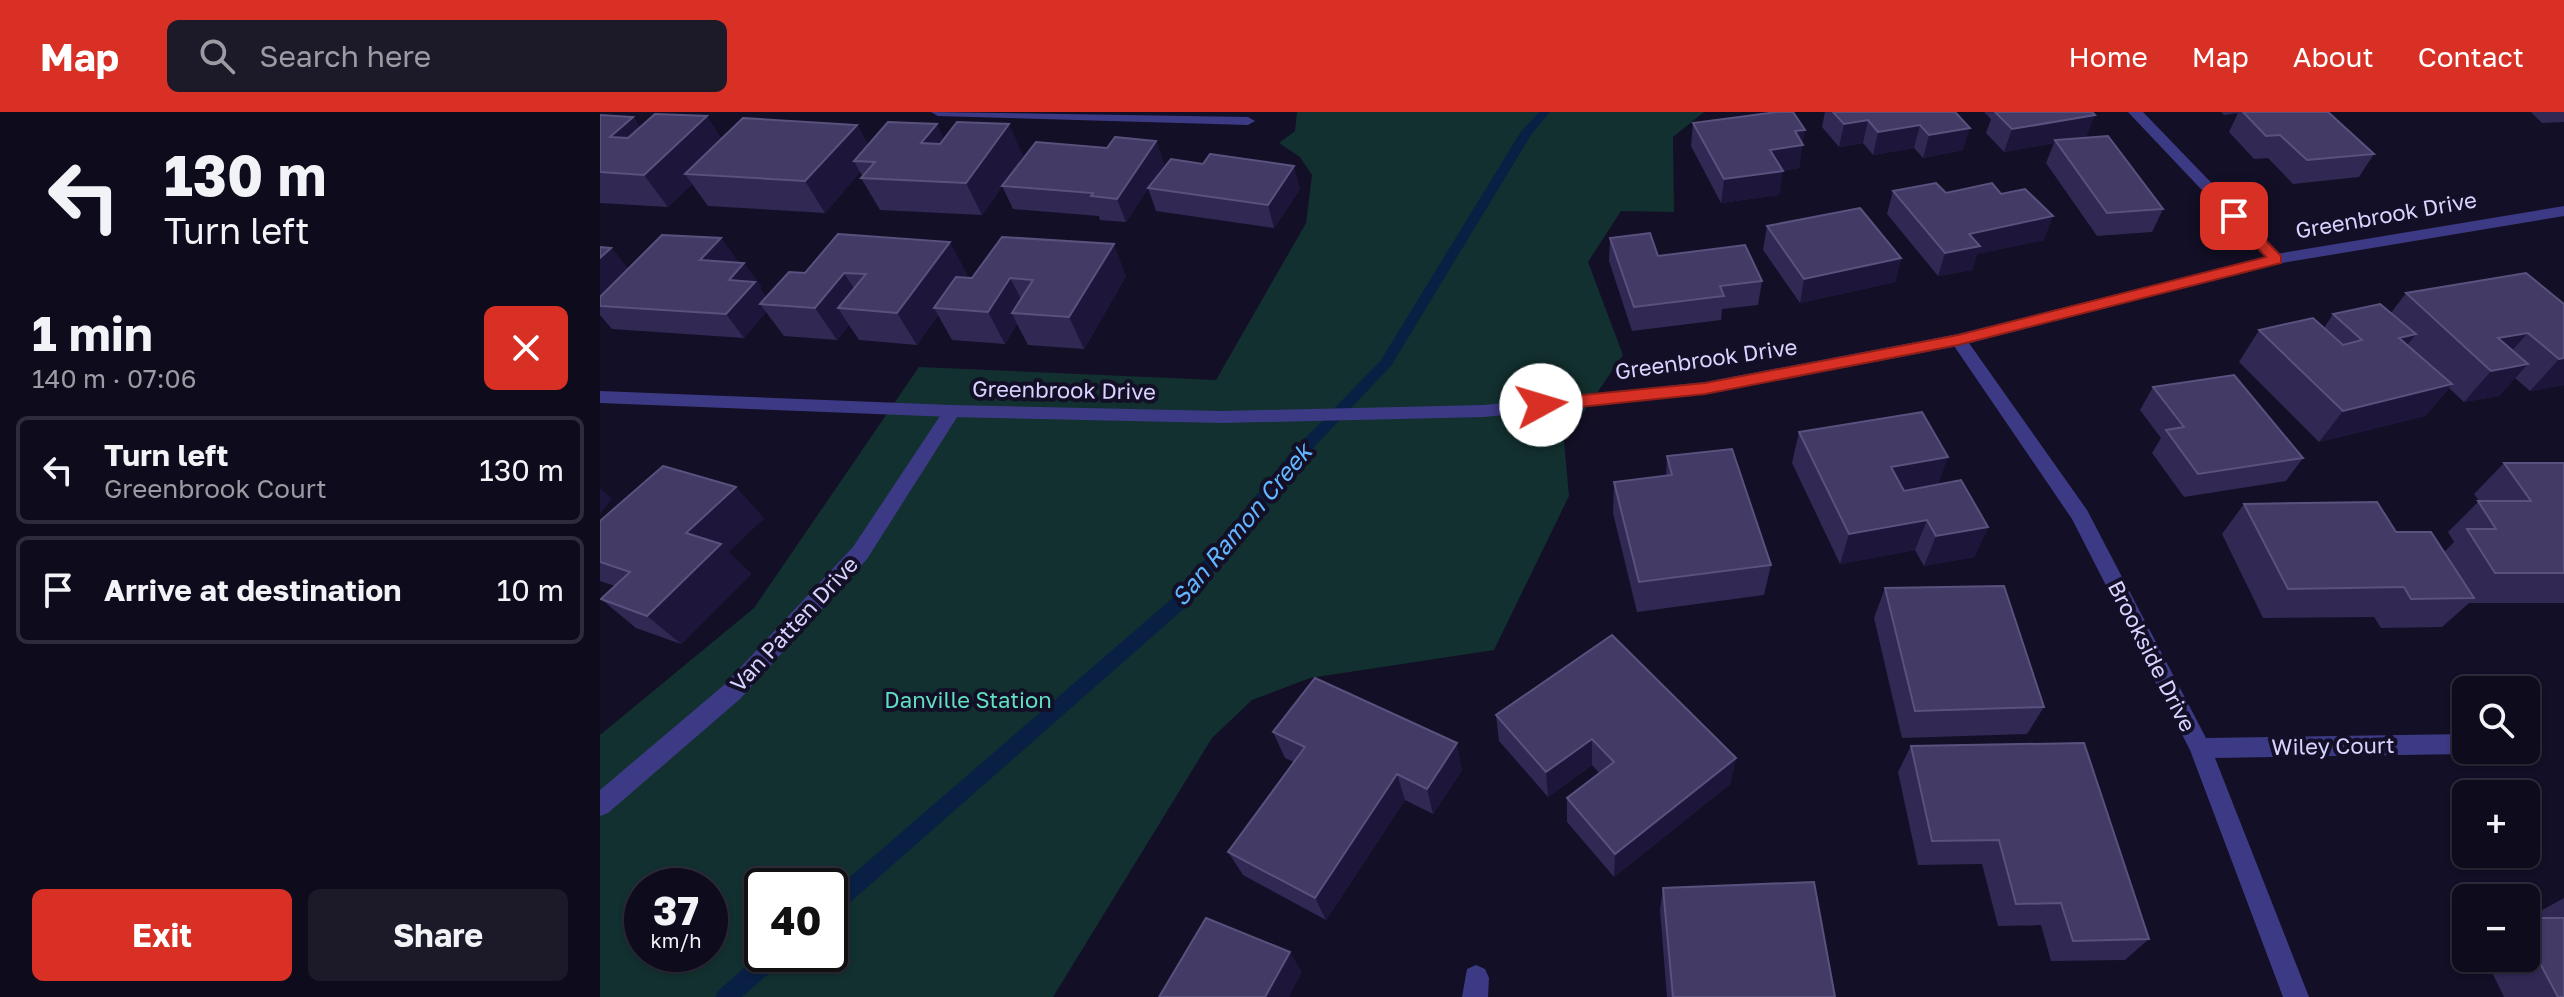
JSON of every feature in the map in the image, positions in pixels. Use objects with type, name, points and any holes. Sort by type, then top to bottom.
[{"type":"street","points":[[938,112],[1248,121]]},
{"type":"street","points":[[2135,112],[2276,259]]},
{"type":"street","name":"Greenbrook Drive","points":[[600,397],[952,411],[1222,417],[1458,413],[1705,388],[1958,340],[2276,259],[2564,211]]},
{"type":"street","name":"Brookside Drive","points":[[1958,340],[2080,515],[2200,748],[2296,997]]},
{"type":"street","name":"Van Patten Drive","points":[[600,805],[732,692],[860,553],[952,411]]},
{"type":"street","name":"Wiley Court","points":[[2200,748],[2452,744]]},
{"type":"green space","name":"Danville Station","points":[[1297,112],[1704,112],[1673,137],[1674,212],[1621,211],[1588,262],[1623,355],[1564,441],[1569,496],[1494,650],[1310,678],[1252,700],[1212,738],[1053,997],[600,997],[600,735],[754,608],[919,367],[1216,380],[1306,223],[1312,175],[1300,157],[1279,143],[1295,131]]},
{"type":"building","points":[[1793,112],[1805,130],[1795,131],[1803,145],[1770,150],[1783,171],[1724,179],[1693,123]]},
{"type":"building","points":[[1833,112],[1955,112],[1970,128],[1929,135],[1920,125],[1878,132],[1868,120],[1844,124]]},
{"type":"building","points":[[1995,112],[2092,112],[2095,115],[2012,129]]},
{"type":"building","points":[[2243,112],[2328,112],[2374,154],[2307,160],[2280,135],[2266,136]]},
{"type":"building","points":[[655,114],[707,116],[644,175],[600,172],[600,115],[633,117],[610,137],[628,138]]},
{"type":"building","points":[[743,118],[857,125],[805,181],[685,174]]},
{"type":"building","points":[[888,122],[937,124],[921,143],[940,144],[957,122],[1009,124],[966,183],[861,178],[875,162],[854,161]]},
{"type":"building","points":[[2108,136],[2163,209],[2107,213],[2055,140]]},
{"type":"building","points":[[1115,137],[1156,141],[1117,199],[1091,196],[1093,193],[1002,186],[1036,142],[1107,148]]},
{"type":"building","points":[[1210,154],[1294,166],[1268,205],[1148,188],[1171,159],[1203,164]]},
{"type":"building","points":[[1936,183],[1946,193],[1992,183],[2001,194],[2025,189],[2053,216],[1969,234],[1980,246],[1945,253],[1893,191]]},
{"type":"building","points":[[1860,208],[1901,258],[1804,279],[1767,226]]},
{"type":"building","points":[[1650,233],[1658,256],[1745,245],[1762,281],[1720,286],[1724,296],[1634,307],[1610,238]]},
{"type":"building","points":[[838,234],[950,242],[897,313],[838,308],[866,274],[844,273],[815,308],[760,304],[789,272],[805,273]]},
{"type":"building","points":[[662,235],[721,238],[700,260],[744,263],[729,280],[755,282],[726,314],[600,306],[600,297]]},
{"type":"building","points":[[1002,237],[1114,244],[1069,317],[1012,313],[1033,280],[1010,278],[988,312],[934,308],[956,277],[972,278]]},
{"type":"building","points":[[600,247],[611,248],[600,258]]},
{"type":"building","points":[[2526,273],[2564,304],[2564,358],[2559,359],[2528,333],[2498,338],[2528,364],[2491,371],[2406,293]]},
{"type":"building","points":[[2380,304],[2416,334],[2399,338],[2452,384],[2343,411],[2259,330],[2313,318],[2343,345],[2362,340],[2333,314]]},
{"type":"building","points":[[2234,375],[2303,458],[2198,474],[2166,430],[2184,427],[2153,387]]},
{"type":"building","points":[[1922,412],[1948,457],[1891,467],[1904,491],[1961,480],[1988,527],[1936,536],[1927,520],[1849,534],[1799,432]]},
{"type":"building","points":[[1732,449],[1771,565],[1639,582],[1614,482],[1672,475],[1667,456]]},
{"type":"building","points":[[2504,463],[2564,463],[2564,573],[2495,573],[2467,529],[2496,529],[2478,501],[2531,501]]},
{"type":"building","points":[[663,466],[736,487],[686,533],[721,544],[647,616],[601,599],[630,572],[600,562],[600,521]]},
{"type":"building","points":[[2377,502],[2396,532],[2431,532],[2474,598],[2411,599],[2404,587],[2288,589],[2244,504]]},
{"type":"building","points":[[2004,586],[2044,707],[1915,711],[1885,588]]},
{"type":"building","points":[[1612,635],[1736,758],[1615,854],[1567,798],[1614,762],[1592,739],[1546,772],[1496,715]]},
{"type":"building","points":[[1315,678],[1457,743],[1427,789],[1397,774],[1315,898],[1228,852],[1305,747],[1273,732]]},
{"type":"building","points":[[2084,743],[2149,939],[2073,941],[2061,903],[2016,904],[1999,840],[1932,841],[1911,746]]},
{"type":"building","points":[[1814,882],[1835,997],[1673,997],[1663,888]]},
{"type":"building","points":[[1206,918],[1290,952],[1265,997],[1159,997]]},
{"type":"building","points":[[2540,918],[2564,918],[2564,997],[2558,997],[2540,963]]},
{"type":"waterway","name":"San Ramon Creek","points":[[848,891],[1181,601],[1294,459],[1386,363],[1526,133],[1545,112]]},
{"type":"waterway","name":"San Ramon Creek","points":[[726,997],[755,972]]},
{"type":"route","points":[[1541,405],[1705,388],[1958,340],[2276,259],[2234,216]]}]
